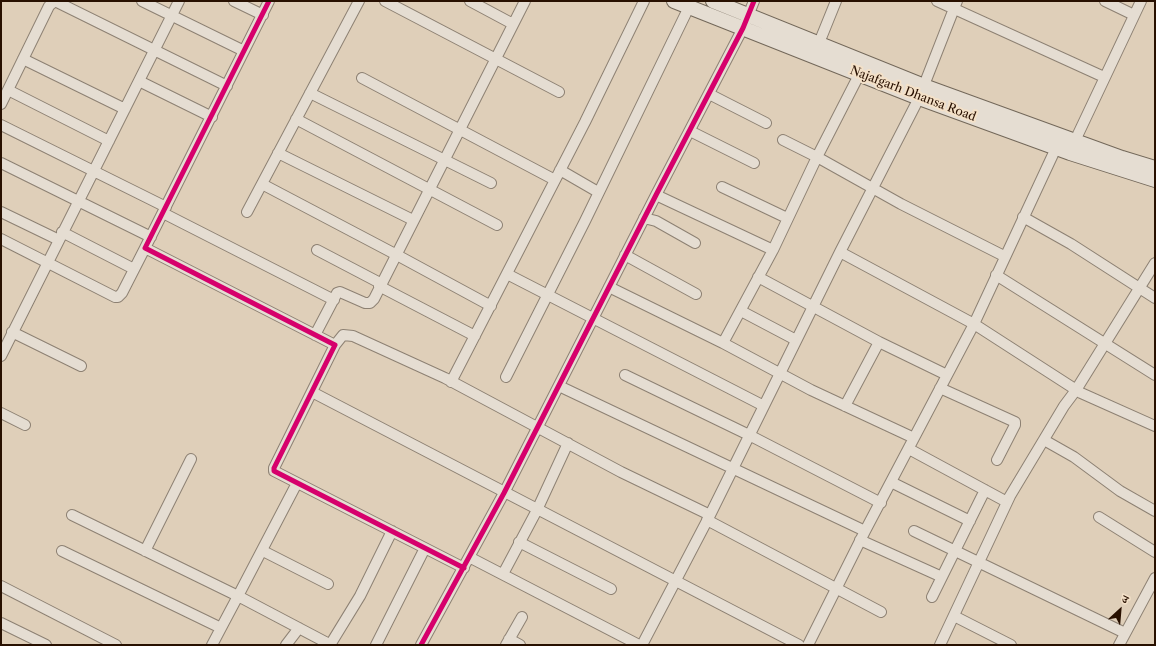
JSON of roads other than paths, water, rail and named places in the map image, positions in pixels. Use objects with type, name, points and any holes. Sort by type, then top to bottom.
[{"type":"main road","name":"Najafgarh Dhansa Road","points":[[674,1],[860,73],[921,92],[1072,147],[1155,180]]},
{"type":"main road","name":"Najafgarh Dhansa Road","points":[[713,1],[819,43],[921,92],[1056,148],[1072,147],[1155,168]]},
{"type":"street","points":[[1,104],[49,6],[55,1],[227,86]]},
{"type":"street","points":[[142,1],[244,52]]},
{"type":"street","points":[[1,356],[179,1]]},
{"type":"street","points":[[234,1],[263,15]]},
{"type":"street","points":[[1,239],[115,297],[118,297],[122,293],[151,237],[270,1]]},
{"type":"street","points":[[247,212],[359,1]]},
{"type":"street","points":[[385,1],[495,60],[559,92]]},
{"type":"street","points":[[470,1],[514,24]]},
{"type":"street","points":[[315,335],[340,292],[365,303],[370,303],[525,1]]},
{"type":"street","points":[[451,382],[508,274],[644,1]]},
{"type":"street","points":[[421,645],[504,493],[743,28],[754,1]]},
{"type":"street","points":[[819,43],[836,1]]},
{"type":"street","points":[[936,1],[956,4],[1104,77]]},
{"type":"street","points":[[1105,1],[1134,15]]},
{"type":"street","points":[[1072,147],[1141,1]]},
{"type":"street","points":[[470,557],[641,645],[708,518],[921,92],[956,4]]},
{"type":"street","points":[[506,378],[689,7]]},
{"type":"street","points":[[23,59],[125,109]]},
{"type":"street","points":[[723,343],[773,250],[787,218],[860,73]]},
{"type":"street","points":[[362,78],[557,175],[598,192]]},
{"type":"street","points":[[139,81],[212,117]]},
{"type":"street","points":[[8,90],[109,141]]},
{"type":"street","points":[[310,93],[491,183]]},
{"type":"street","points":[[709,94],[766,123]]},
{"type":"street","points":[[296,119],[497,225]]},
{"type":"street","points":[[1,125],[94,171],[164,210],[334,300]]},
{"type":"street","points":[[690,131],[754,163]]},
{"type":"street","points":[[783,140],[817,157],[873,189],[1004,256]]},
{"type":"street","points":[[808,645],[862,535],[881,502],[946,375],[974,324],[1004,256],[1056,148]]},
{"type":"street","points":[[278,153],[413,220]]},
{"type":"street","points":[[1,163],[79,200],[151,237]]},
{"type":"street","points":[[262,184],[491,306]]},
{"type":"street","points":[[722,187],[787,218]]},
{"type":"street","points":[[656,195],[773,250]]},
{"type":"street","points":[[1,212],[134,269]]},
{"type":"street","points":[[1023,217],[1140,287],[1155,298]]},
{"type":"street","points":[[644,218],[656,221],[695,243]]},
{"type":"street","points":[[145,248],[335,345]]},
{"type":"street","points":[[317,250],[475,336]]},
{"type":"street","points":[[840,252],[974,324],[1076,390],[1155,426]]},
{"type":"street","points":[[625,255],[696,294]]},
{"type":"street","points":[[940,645],[978,561],[1007,502],[1064,406],[1076,390],[1155,263]]},
{"type":"street","points":[[508,274],[764,406]]},
{"type":"street","points":[[996,275],[1105,342],[1155,375]]},
{"type":"street","points":[[758,276],[879,342],[946,375]]},
{"type":"street","points":[[609,287],[723,343],[845,406],[914,438]]},
{"type":"street","points":[[741,311],[796,340]]},
{"type":"street","points":[[12,332],[81,366]]},
{"type":"street","points":[[464,568],[277,473],[274,468],[335,345],[343,335],[354,336],[451,382],[568,443],[882,612]]},
{"type":"street","points":[[845,406],[879,342]]},
{"type":"street","points":[[625,375],[749,435],[881,502]]},
{"type":"street","points":[[559,386],[733,468],[942,577]]},
{"type":"street","points":[[940,388],[1015,422],[1015,425],[996,460]]},
{"type":"street","points":[[312,392],[799,645]]},
{"type":"street","points":[[1,413],[25,425]]},
{"type":"street","points":[[1044,440],[1155,511]]},
{"type":"street","points":[[503,574],[537,510],[568,443]]},
{"type":"street","points":[[909,449],[1007,502]]},
{"type":"street","points":[[145,551],[191,458]]},
{"type":"street","points":[[891,482],[970,522]]},
{"type":"street","points":[[212,645],[297,483]]},
{"type":"street","points":[[932,597],[985,490]]},
{"type":"street","points":[[72,515],[238,596],[330,645],[360,596],[392,531]]},
{"type":"street","points":[[1099,517],[1155,552]]},
{"type":"street","points":[[914,531],[1125,633]]},
{"type":"street","points":[[519,542],[611,589]]},
{"type":"street","points":[[376,645],[425,548]]},
{"type":"street","points":[[263,550],[328,584]]},
{"type":"street","points":[[62,551],[221,628]]},
{"type":"street","points":[[1119,645],[1155,578]]},
{"type":"street","points":[[1,587],[116,645]]},
{"type":"street","points":[[954,616],[1011,645]]},
{"type":"street","points":[[520,645],[508,642],[522,617]]},
{"type":"street","points":[[1,622],[46,645]]},
{"type":"street","points":[[286,645],[299,628]]}]
